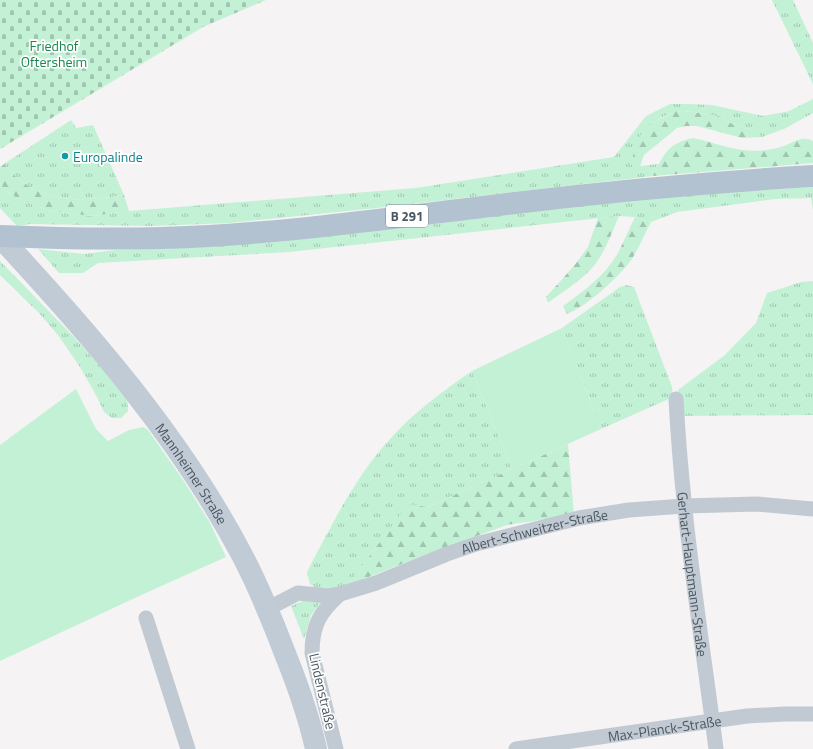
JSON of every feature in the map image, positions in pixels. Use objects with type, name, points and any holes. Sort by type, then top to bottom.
[{"type":"main road","name":"B 291","points":[[0,236],[107,239],[216,236],[334,225],[516,202],[718,181],[813,176]]},
{"type":"street","name":"Mannheimer Straße","points":[[0,236],[93,341],[171,441],[212,503],[237,546],[267,609],[300,695],[316,749]]},
{"type":"street","name":"Gerhart-Hauptmann-Straße","points":[[676,399],[684,506],[716,749]]},
{"type":"street","name":"Albert-Schweitzer-Straße","points":[[267,609],[298,593],[328,596],[340,594],[376,583],[447,554],[509,535],[579,518],[629,510],[684,506],[758,504],[813,509]]},
{"type":"street","name":"Lindenstraße","points":[[336,749],[312,653],[312,644],[313,634],[321,613],[340,594]]},
{"type":"street","points":[[146,618],[188,749]]},
{"type":"street","name":"Max-Planck-Straße","points":[[516,749],[754,716],[813,714]]},
{"type":"green space","name":"Friedhof Oftersheim","points":[[0,0],[266,0],[203,27],[0,149]]},
{"type":"green space","points":[[772,0],[793,0],[813,43],[813,84]]},
{"type":"green space","points":[[813,99],[813,113],[784,129],[762,137],[756,132],[732,124],[722,117],[693,112],[676,111],[662,117],[649,126],[640,166],[659,164],[653,176],[377,208],[229,223],[152,226],[29,224],[17,226],[0,208],[0,183],[8,192],[22,200],[50,211],[92,216],[129,211],[416,188],[614,157],[646,116],[670,104],[712,105],[763,116],[789,111]]},
{"type":"green space","points":[[676,111],[693,112],[722,117],[732,124],[756,132],[762,137],[742,138],[697,126],[686,126],[677,128],[644,155],[640,166],[631,165],[635,147],[640,135],[649,126]]},
{"type":"green space","points":[[71,120],[76,128],[93,125],[124,195],[97,199],[71,199],[46,194],[22,182],[4,164]]},
{"type":"green space","points":[[693,138],[747,151],[766,150],[784,146],[802,139],[809,139],[813,141],[813,163],[653,176],[667,151],[677,143]]},
{"type":"green space","points":[[4,164],[22,182],[46,194],[71,199],[97,199],[124,195],[129,211],[92,216],[50,211],[22,200],[8,192],[0,183],[0,167]]},
{"type":"green space","points":[[813,187],[813,210],[811,198],[775,199],[677,212],[651,222],[635,217],[619,216],[289,252],[98,263],[83,273],[59,273],[38,249],[84,254],[115,250],[161,249],[272,241],[418,226],[643,197]]},
{"type":"green space","points":[[619,216],[607,244],[595,264],[580,279],[548,303],[546,297],[574,266],[588,247],[598,218]]},
{"type":"green space","points":[[635,217],[651,222],[629,263],[592,299],[567,314],[563,306],[586,289],[607,269],[618,253]]},
{"type":"green space","points":[[0,261],[73,336],[127,397],[128,411],[121,418],[112,418],[104,412],[80,367],[58,335],[39,313],[0,275]]},
{"type":"green space","points":[[813,281],[813,415],[681,416],[678,390],[725,355],[756,323],[767,293],[801,282]]},
{"type":"green space","points":[[626,285],[634,287],[672,387],[673,397],[601,429],[562,328],[620,287]]},
{"type":"green space","points":[[562,328],[601,429],[512,469],[472,371]]},
{"type":"green space","points":[[472,371],[512,469],[427,507],[408,505],[348,585],[329,590],[318,589],[310,584],[307,572],[325,537],[344,502],[377,454],[399,429],[419,411]]},
{"type":"green space","points":[[76,389],[96,429],[108,441],[129,430],[143,427],[148,430],[185,483],[210,523],[226,557],[0,661],[0,445]]},
{"type":"green space","points":[[568,444],[574,515],[507,525],[348,585],[408,504],[427,507]]},
{"type":"green space","points":[[303,601],[321,602],[311,615],[304,639],[291,606]]},
{"type":"place","name":"Europalinde","points":[[65,156]]}]
